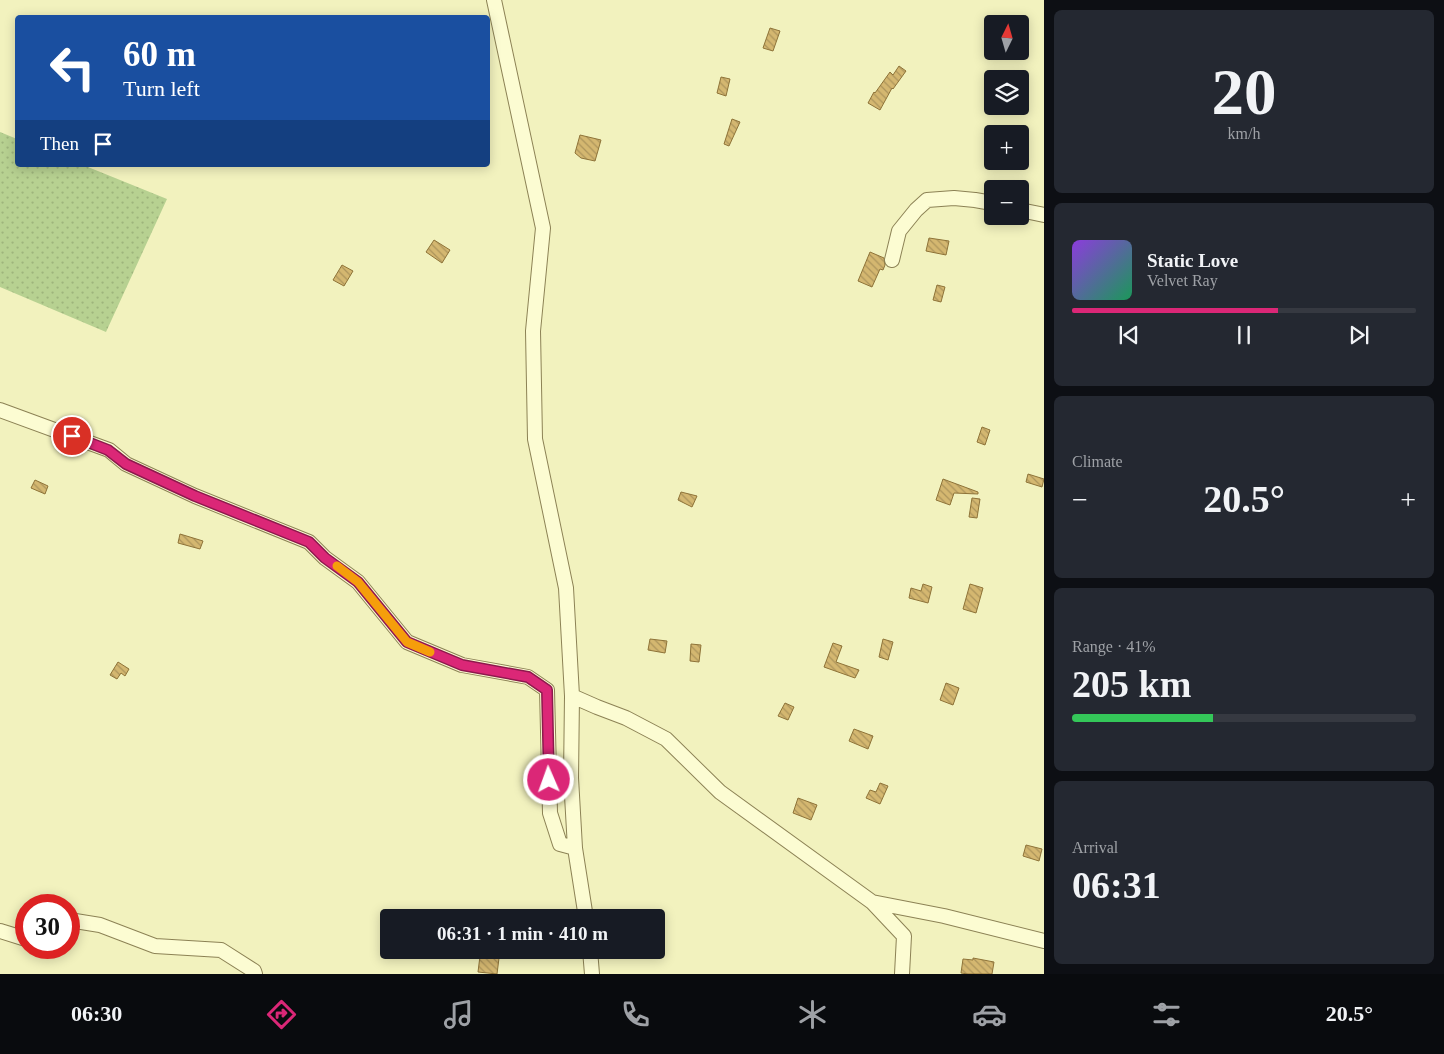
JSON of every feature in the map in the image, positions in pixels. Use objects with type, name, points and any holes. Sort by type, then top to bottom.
[{"type":"street","points":[[494,0],[543,228],[533,331],[535,439],[566,588],[572,696],[571,778],[575,848],[585,909]]},
{"type":"street","points":[[892,260],[899,231],[927,200],[954,198],[984,202]]},
{"type":"street","points":[[1029,212],[1044,215]]},
{"type":"street","points":[[0,410],[108,450],[126,464],[178,488],[309,542],[325,558],[358,582],[407,642],[462,665],[528,677],[547,690],[550,813],[560,844],[575,848]]},
{"type":"street","points":[[572,696],[626,718],[666,739],[720,792],[872,902],[904,936],[902,974]]},
{"type":"street","points":[[872,902],[944,916],[1044,941]]},
{"type":"street","points":[[80,922],[100,925],[155,946],[221,950],[254,971],[255,974]]},
{"type":"street","points":[[0,931],[15,936]]},
{"type":"street","points":[[591,959],[592,974]]},
{"type":"green space","points":[[0,132],[15,138],[15,167],[88,167],[167,199],[106,332],[0,287]]},
{"type":"building","points":[[770,28],[780,31],[773,51],[763,48]]},
{"type":"building","points":[[899,66],[906,71],[892,88],[880,110],[868,103],[890,72],[893,75]]},
{"type":"building","points":[[721,77],[730,79],[726,96],[717,93]]},
{"type":"building","points":[[732,119],[740,122],[729,146],[724,144]]},
{"type":"building","points":[[580,135],[601,140],[595,161],[581,158],[575,153]]},
{"type":"building","points":[[929,238],[949,241],[946,255],[926,251]]},
{"type":"building","points":[[434,240],[450,250],[442,263],[426,252]]},
{"type":"building","points":[[870,252],[884,258],[885,265],[883,270],[880,269],[872,287],[858,281]]},
{"type":"building","points":[[342,265],[353,271],[344,286],[333,280]]},
{"type":"building","points":[[937,285],[945,287],[941,302],[933,300]]},
{"type":"building","points":[[982,427],[990,430],[985,445],[977,442]]},
{"type":"building","points":[[1028,474],[1044,479],[1042,487],[1026,482]]},
{"type":"building","points":[[943,479],[978,492],[978,494],[954,493],[950,505],[936,500]]},
{"type":"building","points":[[35,480],[48,486],[45,494],[31,488]]},
{"type":"building","points":[[681,492],[697,496],[692,507],[678,500]]},
{"type":"building","points":[[972,498],[980,499],[977,518],[969,517]]},
{"type":"building","points":[[180,534],[203,541],[200,549],[178,543]]},
{"type":"building","points":[[923,584],[932,587],[928,603],[909,598],[911,588],[921,591]]},
{"type":"building","points":[[970,584],[983,588],[976,613],[963,609]]},
{"type":"building","points":[[650,639],[667,641],[665,653],[648,650]]},
{"type":"building","points":[[883,639],[893,642],[888,660],[879,657]]},
{"type":"building","points":[[833,643],[842,646],[836,662],[859,670],[855,678],[824,667]]},
{"type":"building","points":[[691,644],[701,645],[699,662],[690,661]]},
{"type":"building","points":[[118,662],[129,669],[125,676],[121,673],[117,679],[110,675]]},
{"type":"building","points":[[946,683],[959,688],[953,705],[940,700]]},
{"type":"building","points":[[785,703],[794,707],[788,720],[778,716]]},
{"type":"building","points":[[854,729],[873,736],[868,749],[849,741]]},
{"type":"building","points":[[880,783],[888,786],[880,804],[866,798],[870,790],[876,792]]},
{"type":"building","points":[[798,798],[817,805],[811,820],[793,813]]},
{"type":"building","points":[[1026,845],[1042,849],[1039,861],[1023,856]]},
{"type":"building","points":[[973,958],[994,962],[992,974],[961,973],[963,959],[973,960]]},
{"type":"building","points":[[480,959],[499,959],[497,974],[478,972]]},
{"type":"slow traffic","points":[[337,566],[358,582],[407,642],[430,652]]},
{"type":"route","points":[[72,436],[108,450],[126,464],[195,496],[309,542],[325,558],[358,582],[407,642],[462,665],[528,677],[547,690],[549,780]]}]
